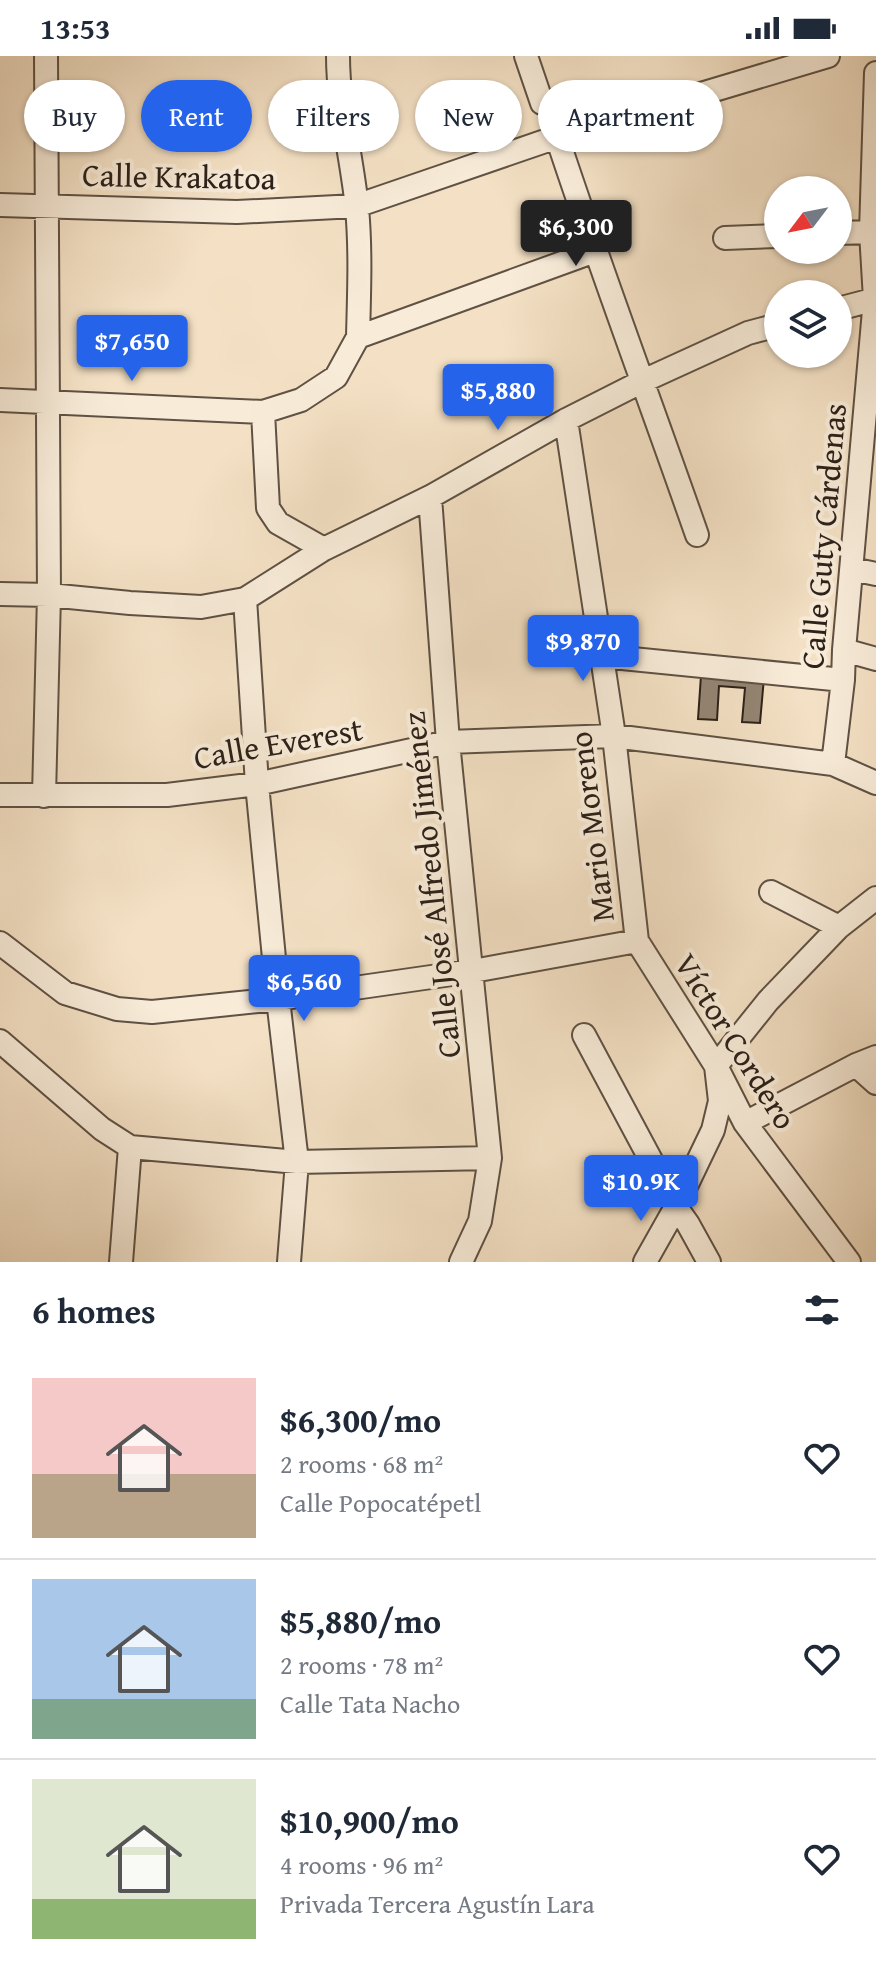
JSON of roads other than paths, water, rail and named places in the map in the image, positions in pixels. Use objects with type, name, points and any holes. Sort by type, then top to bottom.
[{"type":"street","points":[[44,796],[49,595],[46,56]]},
{"type":"street","points":[[0,400],[263,412],[301,400],[336,377],[358,337],[360,255],[338,83],[338,56]]},
{"type":"street","points":[[526,56],[538,91]]},
{"type":"street","name":"Calle Krakatoa","points":[[723,87],[828,56]]},
{"type":"street","name":"Calle Guty Cárdenas","points":[[833,764],[876,299],[871,232],[876,73]]},
{"type":"street","name":"Calle Krakatoa","points":[[0,205],[237,212],[356,206],[538,144]]},
{"type":"street","points":[[562,152],[697,535]]},
{"type":"street","points":[[852,233],[871,232]]},
{"type":"street","points":[[725,238],[764,237]]},
{"type":"street","points":[[358,337],[595,251]]},
{"type":"street","points":[[852,305],[876,299]]},
{"type":"street","points":[[0,594],[201,607],[245,599],[324,549],[430,497],[566,420],[643,381],[748,333],[764,329]]},
{"type":"street","points":[[263,412],[268,508],[278,523],[324,549]]},
{"type":"street","name":"Mario Moreno","points":[[566,420],[614,736],[637,941]]},
{"type":"street","name":"Calle José Alfredo Jiménez","points":[[430,497],[448,742],[490,1158],[480,1221],[461,1262]]},
{"type":"street","points":[[852,569],[876,574]]},
{"type":"street","points":[[245,599],[257,784],[297,1162],[289,1262]]},
{"type":"street","points":[[844,650],[876,659]]},
{"type":"street","points":[[602,656],[843,680]]},
{"type":"street","name":"Calle Everest","points":[[0,795],[167,795],[257,784],[448,742],[614,736],[833,764],[876,783]]},
{"type":"street","points":[[771,892],[839,927]]},
{"type":"street","points":[[645,1262],[713,1130],[720,1101],[716,1066],[768,1001],[839,927],[876,898]]},
{"type":"street","points":[[0,943],[65,993],[117,1009],[152,1012],[278,999],[473,971],[637,941]]},
{"type":"street","name":"Víctor Cordero","points":[[637,941],[716,1066],[745,1123],[849,1262]]},
{"type":"street","points":[[584,1035],[709,1262]]},
{"type":"street","points":[[0,1041],[102,1129],[130,1147],[297,1162],[490,1158]]},
{"type":"street","points":[[745,1123],[866,1061],[876,1083]]},
{"type":"street","points":[[121,1262],[130,1147]]}]
